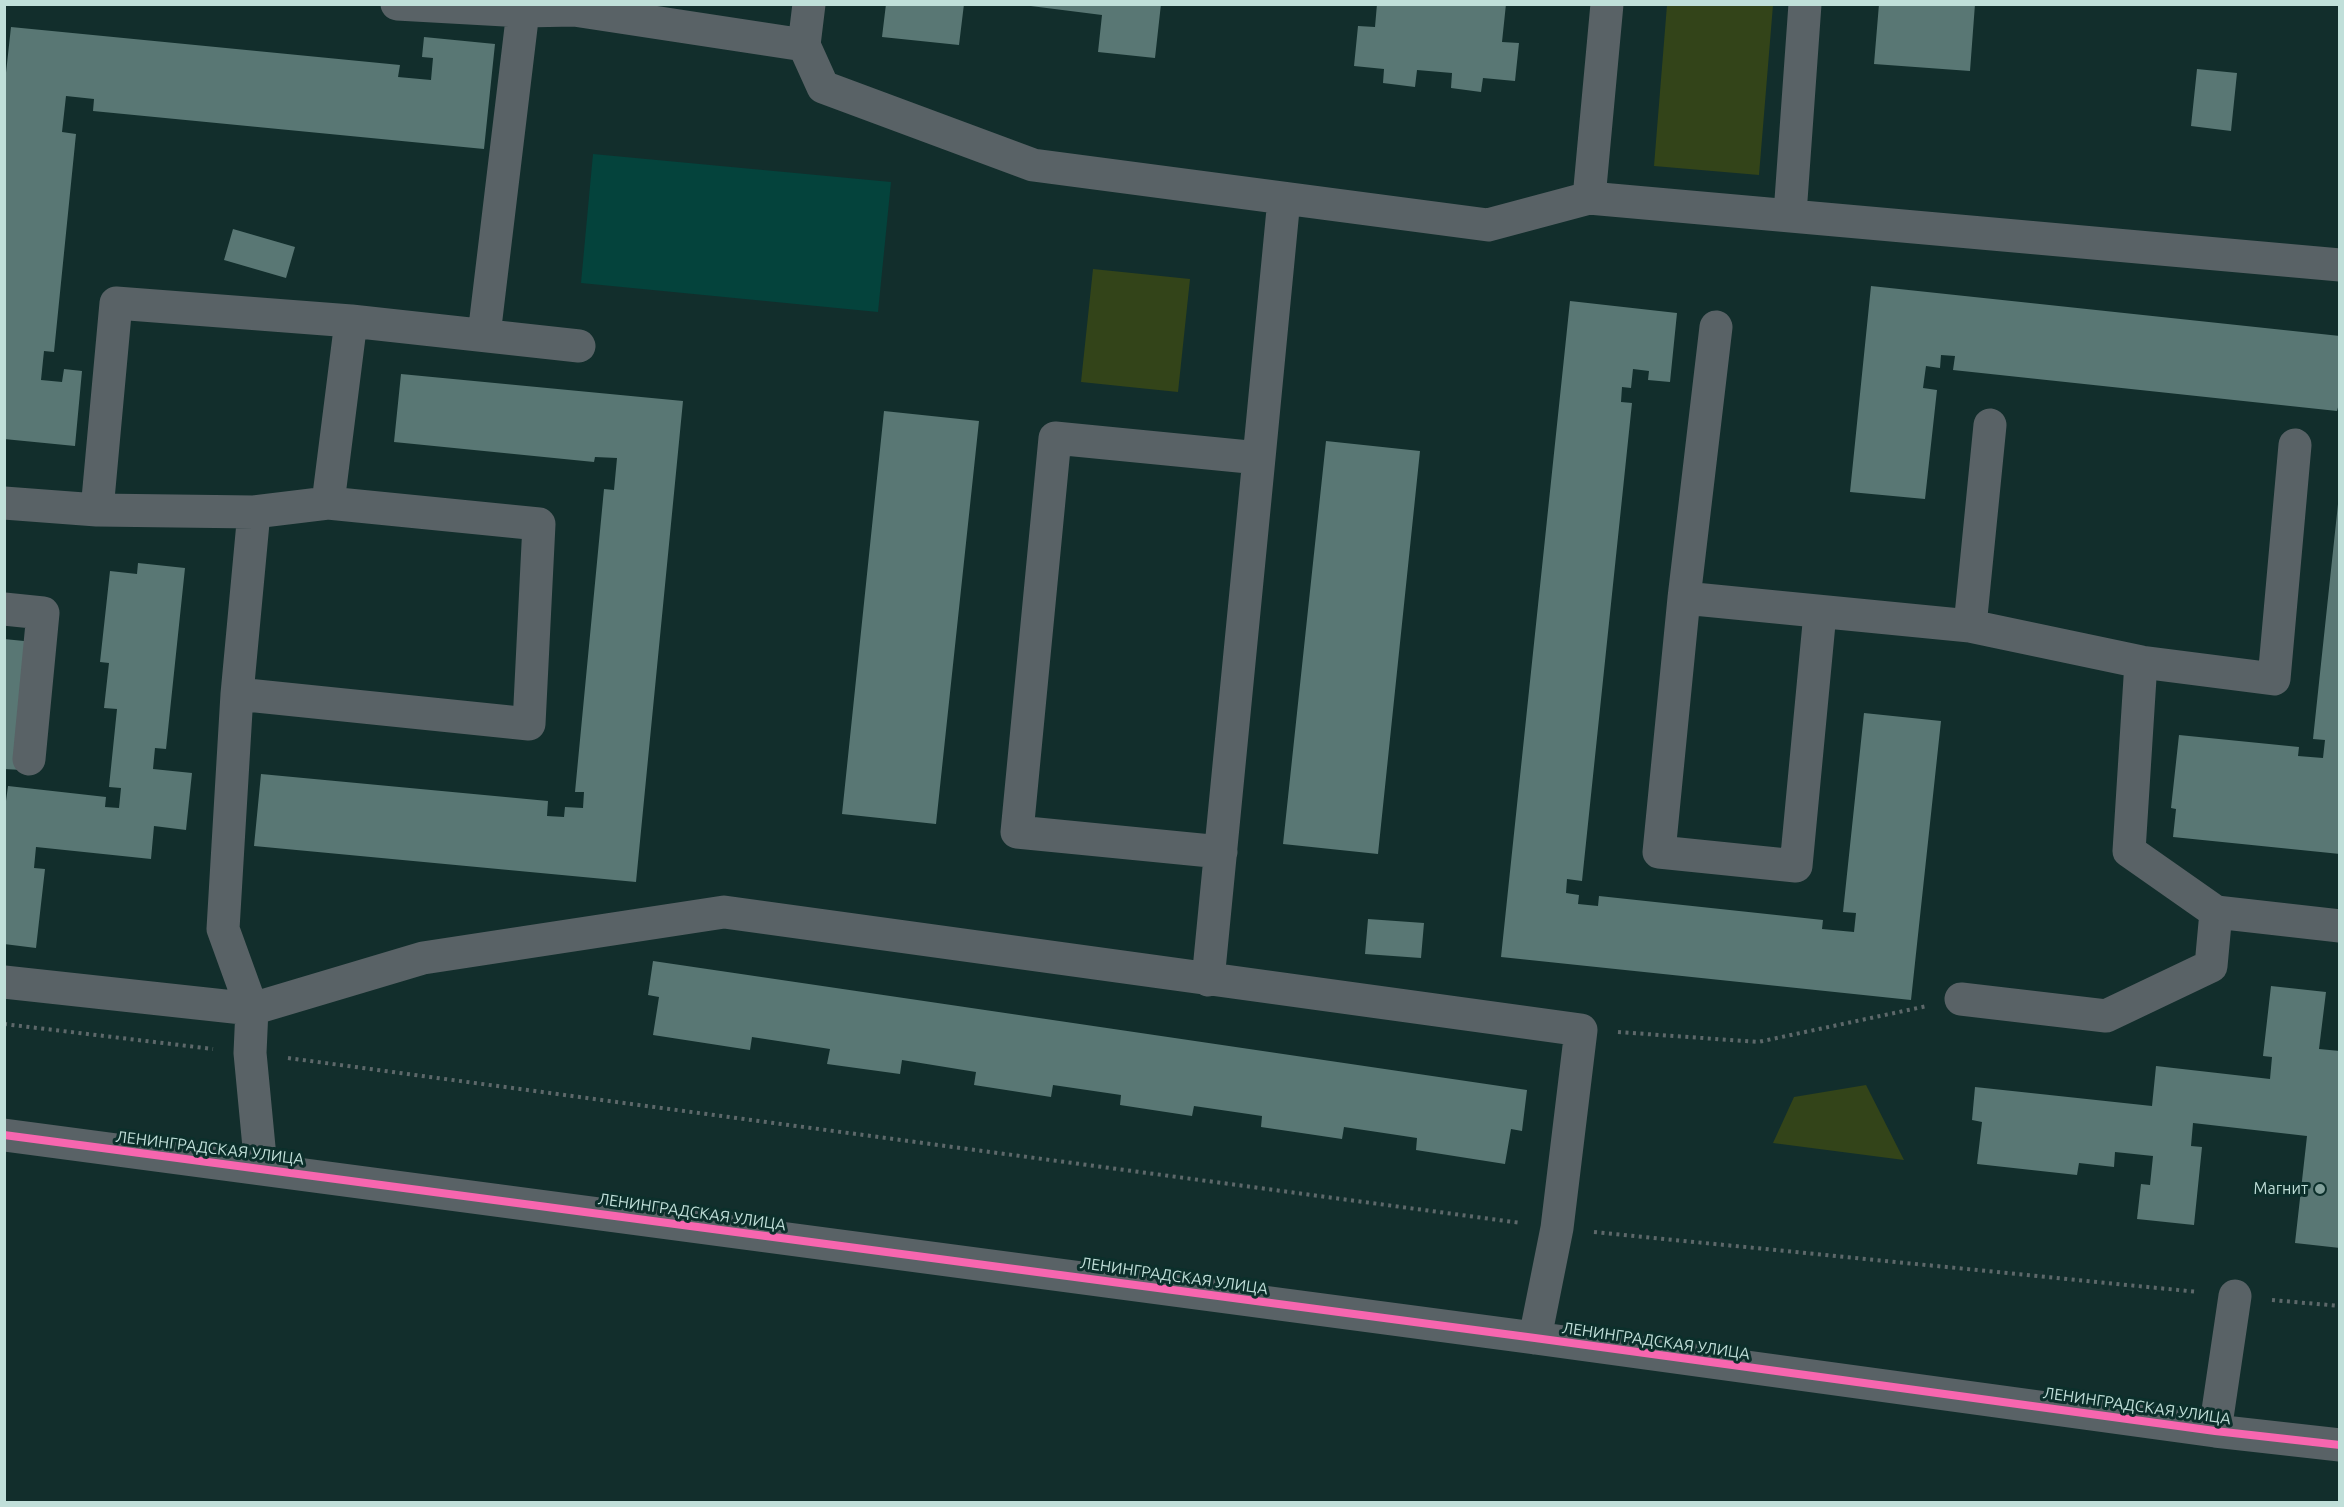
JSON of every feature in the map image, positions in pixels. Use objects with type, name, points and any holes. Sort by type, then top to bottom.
[{"type":"street","points":[[398,4],[523,11],[574,7],[804,45]]},
{"type":"street","points":[[809,4],[804,45],[823,87],[1033,165],[1488,225],[1588,198],[1790,214],[2340,265]]},
{"type":"street","points":[[1588,198],[1607,4]]},
{"type":"street","points":[[1790,214],[1805,4]]},
{"type":"street","points":[[484,335],[523,11]]},
{"type":"street","points":[[1208,980],[1284,199]]},
{"type":"street","points":[[97,510],[116,303],[351,321],[579,346]]},
{"type":"street","points":[[328,503],[351,321]]},
{"type":"street","points":[[1716,327],[1684,598],[1659,852],[1796,866],[1820,613]]},
{"type":"street","points":[[1970,626],[1990,425]]},
{"type":"street","points":[[1221,852],[1017,832],[1048,509],[1056,438],[1259,458]]},
{"type":"street","points":[[1684,598],[1970,626],[2141,662],[2274,679],[2295,445]]},
{"type":"street","points":[[4,503],[97,510],[254,512],[328,503],[539,524],[529,724],[237,694]]},
{"type":"street","points":[[254,512],[237,694],[223,929],[252,1009],[250,1053],[261,1168]]},
{"type":"street","points":[[4,609],[43,613],[29,759]]},
{"type":"street","points":[[2141,662],[2129,851],[2216,912],[2340,926]]},
{"type":"street","points":[[4,982],[252,1009],[423,958],[724,912],[1581,1030],[1557,1228],[1535,1338]]},
{"type":"street","points":[[1961,999],[2106,1016],[2211,966],[2216,912]]},
{"type":"street","name":"ЛЕНИНГРАДСКАЯ УЛИЦА","points":[[4,1135],[1535,1338],[2215,1431],[2340,1445]]},
{"type":"street","points":[[2215,1431],[2235,1296]]},
{"type":"path","points":[[1581,1030],[1758,1041],[1961,999]]},
{"type":"path","points":[[4,1024],[250,1053],[1557,1228],[2340,1306]]},
{"type":"shaded area","points":[[1667,5],[1773,5],[1759,175],[1654,166]]},
{"type":"shaded area","points":[[593,154],[891,182],[878,312],[581,283]]},
{"type":"shaded area","points":[[1093,269],[1190,279],[1178,392],[1081,382]]},
{"type":"shaded area","points":[[1866,1085],[1904,1160],[1773,1143],[1794,1097]]},
{"type":"building","points":[[886,4],[964,4],[959,45],[882,37]]},
{"type":"building","points":[[1015,4],[1161,4],[1155,58],[1098,52],[1102,15]]},
{"type":"building","points":[[1377,4],[1506,4],[1502,42],[1519,43],[1515,81],[1483,78],[1481,92],[1451,88],[1452,73],[1417,70],[1415,87],[1383,83],[1384,69],[1354,66],[1358,26],[1375,27]]},
{"type":"building","points":[[1879,4],[1975,4],[1970,71],[1874,64]]},
{"type":"building","points":[[11,27],[400,65],[398,77],[431,80],[433,58],[422,57],[424,37],[495,44],[484,149],[93,111],[94,99],[66,96],[62,132],[76,134],[54,352],[44,351],[41,380],[62,382],[64,369],[82,371],[75,446],[4,439],[4,91]]},
{"type":"building","points":[[2197,69],[2237,73],[2231,131],[2191,126]]},
{"type":"building","points":[[233,229],[295,247],[286,278],[224,260]]},
{"type":"building","points":[[1871,286],[2340,336],[2340,400],[2337,411],[1953,370],[1955,356],[1941,355],[1940,368],[1926,366],[1923,388],[1937,390],[1925,499],[1850,492]]},
{"type":"building","points":[[1570,301],[1677,313],[1670,382],[1648,380],[1649,371],[1633,369],[1631,388],[1622,387],[1621,402],[1632,403],[1582,881],[1567,879],[1566,893],[1579,895],[1578,904],[1598,906],[1599,896],[1823,920],[1822,929],[1854,932],[1856,913],[1843,912],[1864,713],[1941,721],[1911,1000],[1501,957]]},
{"type":"building","points":[[401,374],[683,401],[636,882],[254,846],[261,774],[548,801],[547,816],[564,817],[565,807],[583,808],[584,792],[575,792],[604,489],[614,490],[617,458],[595,457],[594,462],[394,442]]},
{"type":"building","points":[[884,411],[979,421],[936,824],[842,814]]},
{"type":"building","points":[[1326,441],[1420,451],[1378,854],[1283,844]]},
{"type":"building","points":[[2338,504],[2340,854],[2173,837],[2176,809],[2171,808],[2179,735],[2299,747],[2298,756],[2323,758],[2325,740],[2313,739]]},
{"type":"building","points":[[138,563],[185,568],[166,749],[155,748],[153,769],[192,773],[186,830],[154,826],[151,859],[36,847],[34,868],[45,869],[36,948],[4,944],[4,816],[8,786],[106,797],[105,807],[119,808],[121,788],[109,787],[117,709],[104,708],[109,663],[100,662],[110,571],[137,574]]},
{"type":"building","points":[[4,639],[34,642],[22,770],[4,769]]},
{"type":"building","points":[[1368,919],[1424,923],[1421,958],[1365,954]]},
{"type":"building","points":[[653,961],[1527,1090],[1522,1131],[1511,1129],[1505,1164],[1416,1150],[1417,1138],[1344,1127],[1342,1139],[1261,1127],[1262,1116],[1194,1106],[1192,1116],[1120,1105],[1121,1095],[1053,1085],[1051,1097],[974,1085],[976,1072],[902,1060],[900,1074],[827,1064],[830,1049],[752,1037],[750,1050],[653,1035],[659,997],[648,995]]},
{"type":"building","points":[[2271,986],[2326,992],[2319,1049],[2340,1051],[2340,1248],[2295,1243],[2307,1136],[2193,1123],[2191,1146],[2202,1147],[2194,1225],[2137,1219],[2141,1184],[2150,1185],[2153,1156],[2115,1152],[2114,1167],[2079,1163],[2077,1175],[1977,1164],[1982,1122],[1972,1120],[1975,1087],[2152,1106],[2156,1066],[2270,1079],[2272,1057],[2263,1056]]},
{"type":"cycle path","points":[[4,1135],[1535,1338],[2215,1431],[2340,1445]]},
{"type":"place","name":"Магнит","points":[[2320,1189]]}]
